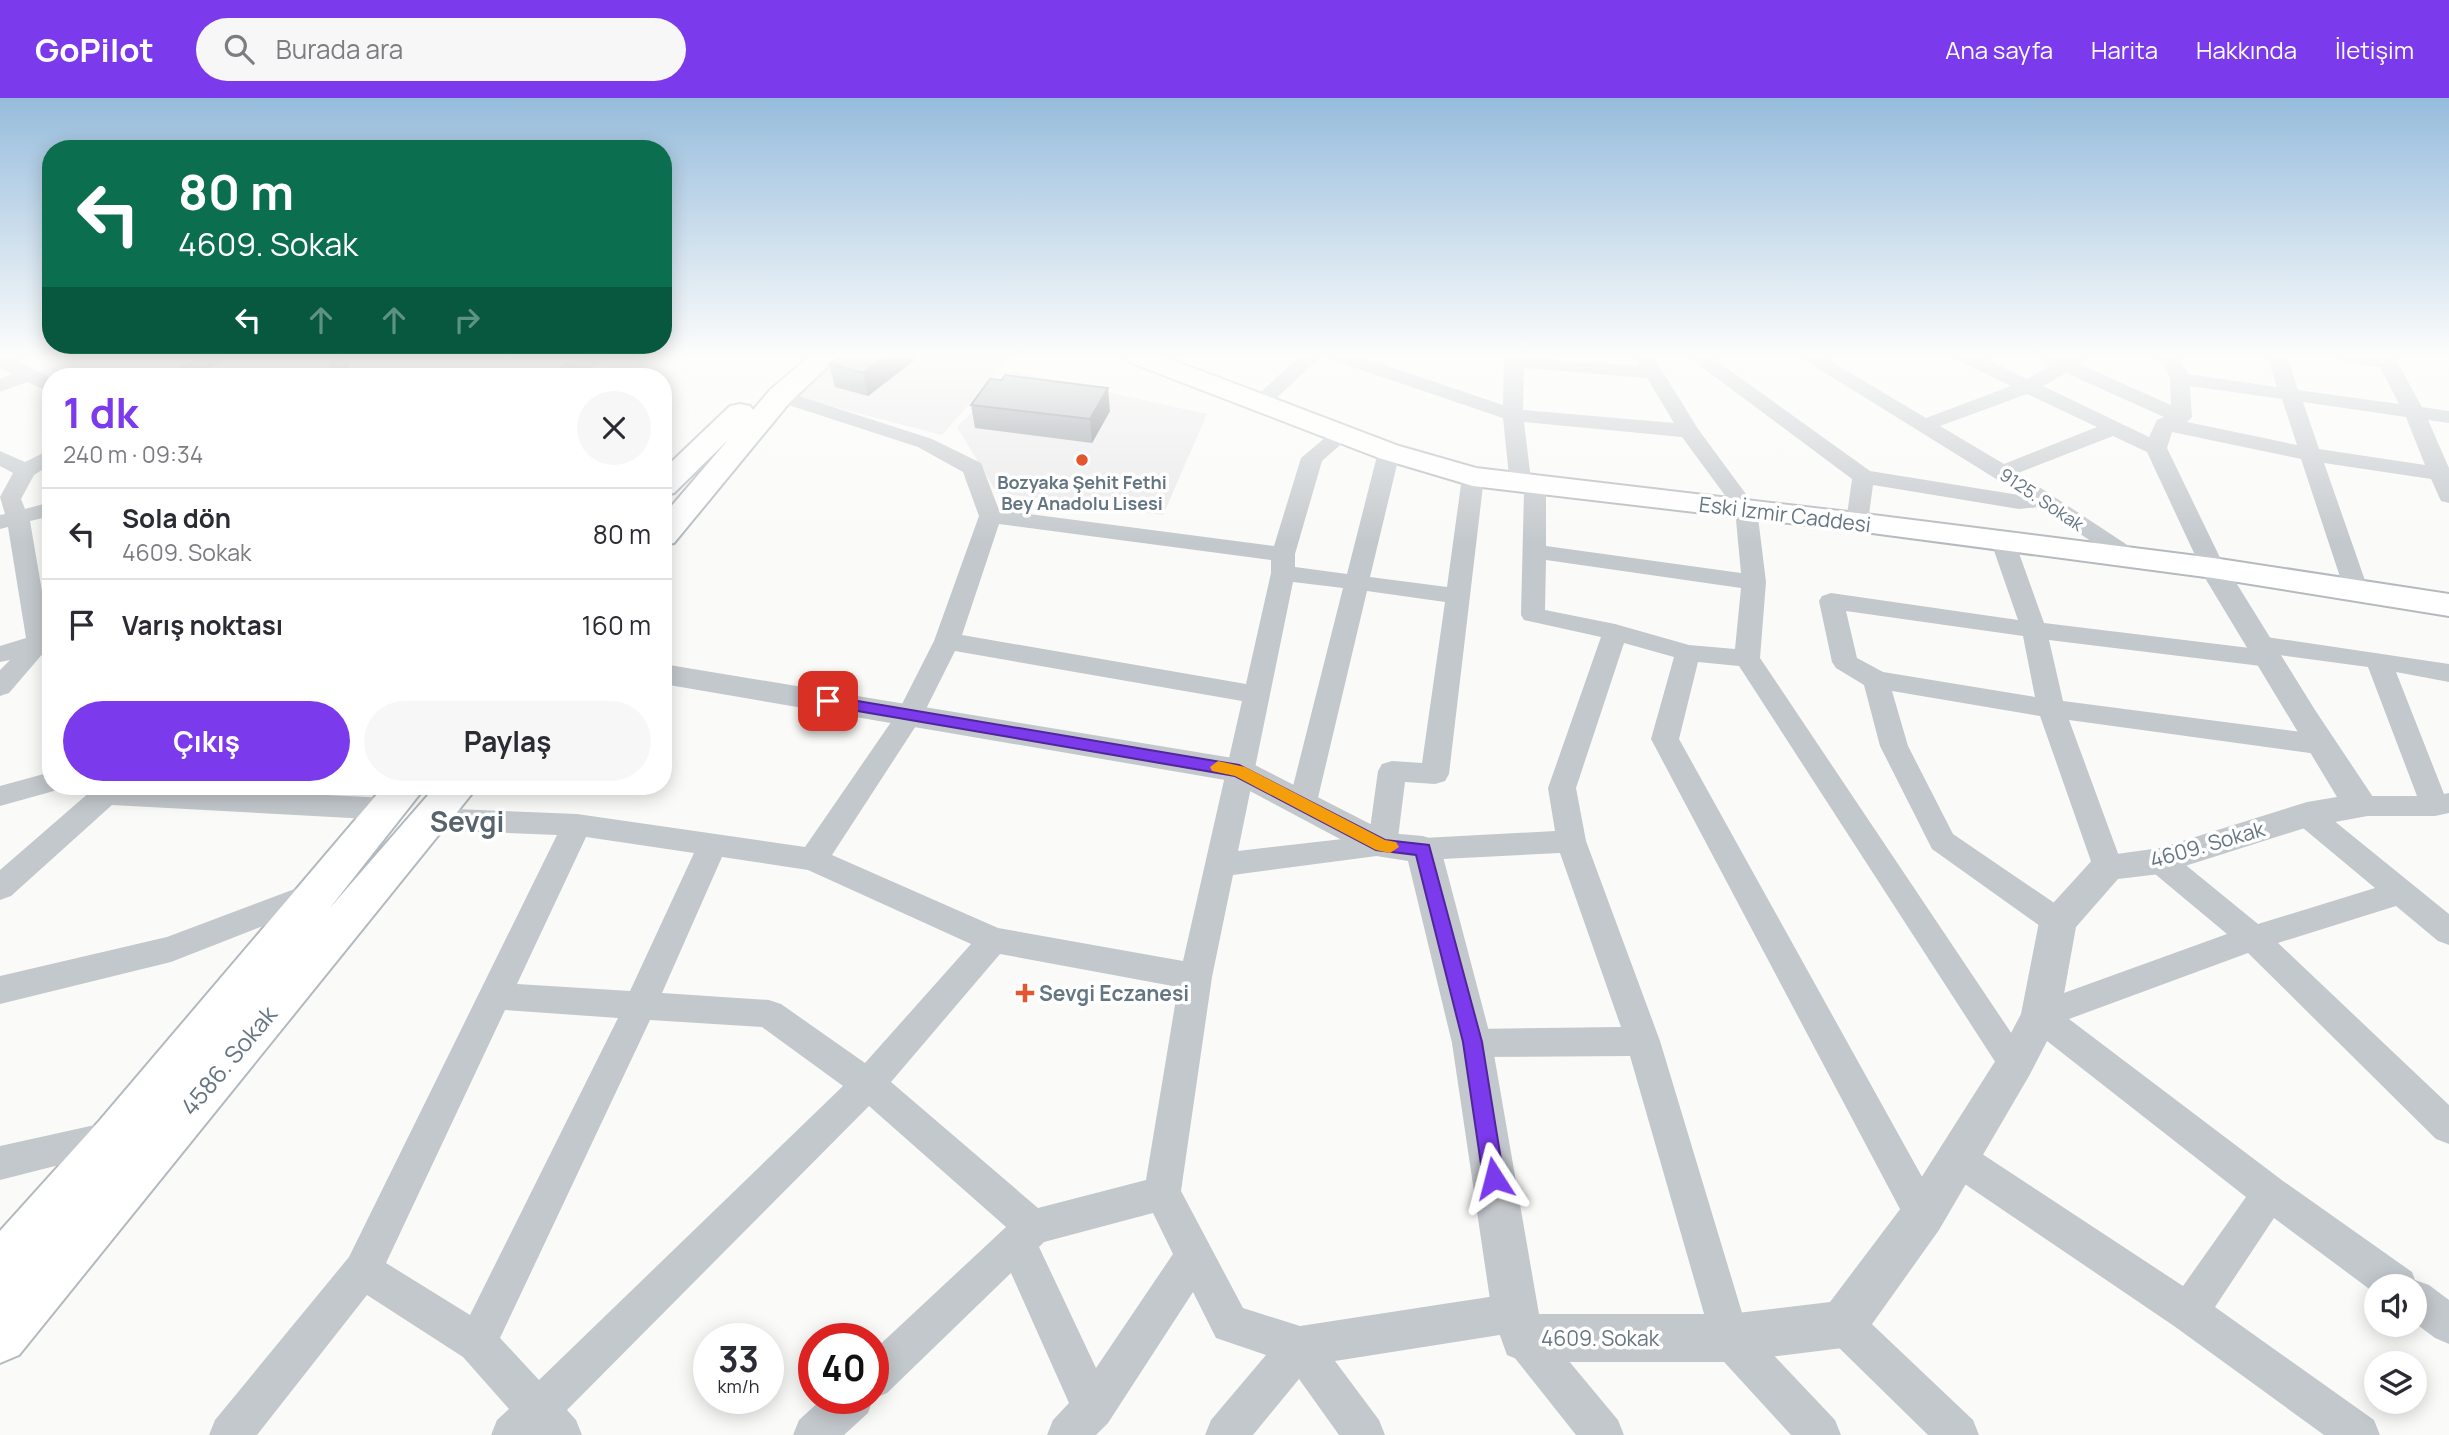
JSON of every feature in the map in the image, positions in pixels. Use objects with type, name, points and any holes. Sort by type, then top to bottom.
[{"type":"main road","points":[[672,478],[733,418]]},
{"type":"main road","points":[[672,525],[761,418]]},
{"type":"main road","name":"Eski İzmir Caddesi","points":[[1297,418],[1389,452],[1473,477],[1528,486],[1857,522],[2130,557],[2449,605]]},
{"type":"main road","name":"4586. Sokak","points":[[0,1270],[117,1136],[321,891],[421,800]]},
{"type":"main road","name":"4586. Sokak","points":[[0,1336],[156,1145],[421,800]]},
{"type":"street","points":[[813,859],[911,715],[947,641],[990,516],[973,468],[925,443],[849,418]]},
{"type":"street","points":[[1514,418],[1528,486],[1534,551],[1532,615],[1615,632],[1688,653],[1747,658]]},
{"type":"street","points":[[1550,418],[1689,431]]},
{"type":"street","points":[[1681,418],[1746,509],[1754,582],[1747,658],[2015,1064]]},
{"type":"street","points":[[1783,418],[1863,477],[2019,502],[2044,500]]},
{"type":"street","name":"9125. Sokak","points":[[1910,418],[2002,471],[2130,557]]},
{"type":"street","points":[[1922,426],[1942,418]]},
{"type":"street","points":[[2094,418],[2156,448],[2213,568],[2265,651],[2317,744],[2361,806],[2442,804],[2378,660]]},
{"type":"street","points":[[2170,418],[2309,454],[2444,474]]},
{"type":"street","points":[[2297,418],[2356,589]]},
{"type":"street","points":[[2417,418],[2444,474],[2449,496]]},
{"type":"street","points":[[2156,448],[2173,420]]},
{"type":"street","points":[[2002,471],[2114,428]]},
{"type":"street","points":[[1340,435],[1312,458],[1283,564],[1196,976],[1162,1193],[1230,1324],[1300,1346],[1520,1326],[1603,1435]]},
{"type":"street","points":[[1303,802],[1389,452]]},
{"type":"street","points":[[0,457],[25,471]]},
{"type":"street","points":[[42,461],[25,471],[10,499],[9,520],[42,627]]},
{"type":"street","points":[[1382,846],[1392,771],[1435,774],[1473,477]]},
{"type":"street","points":[[1857,522],[1863,477]]},
{"type":"street","points":[[9,520],[42,511]]},
{"type":"street","points":[[990,516],[1283,564],[1355,582],[1457,596]]},
{"type":"street","points":[[1958,1435],[1843,1324],[1923,1215],[2015,1064],[2040,1016],[2058,922],[2108,867],[2051,709],[2034,630],[2003,542]]},
{"type":"street","points":[[1534,551],[1754,582]]},
{"type":"street","points":[[2317,744],[2051,709],[1876,680],[1845,662],[1831,601],[2034,630],[2378,660],[2449,673]]},
{"type":"street","points":[[1615,632],[1562,788],[1571,841],[1643,1041],[1729,1338],[1820,1435]]},
{"type":"street","points":[[0,654],[42,638]]},
{"type":"street","points":[[0,687],[42,640]]},
{"type":"street","points":[[947,641],[1257,695]]},
{"type":"street","points":[[1688,653],[1665,739],[1923,1215]]},
{"type":"street","points":[[672,675],[1239,771],[1303,802],[1382,846]]},
{"type":"street","points":[[1876,680],[1894,746],[1942,841],[2058,922]]},
{"type":"street","points":[[0,796],[42,784]]},
{"type":"street","points":[[0,888],[101,795]]},
{"type":"street","points":[[291,795],[421,800],[813,859],[993,940],[1196,976]]},
{"type":"street","name":"4609. Sokak","points":[[2108,867],[2160,860],[2307,815],[2361,806]]},
{"type":"street","points":[[2307,815],[2449,932]]},
{"type":"street","points":[[230,1435],[363,1270],[577,825]]},
{"type":"street","points":[[1219,865],[1382,846],[1423,849],[1571,841]]},
{"type":"street","points":[[478,1343],[641,1004],[713,844]]},
{"type":"street","name":"4609. Sokak","points":[[1423,849],[1472,1042],[1520,1326],[1729,1338],[1843,1324]]},
{"type":"street","points":[[2160,860],[2253,938],[2449,1128]]},
{"type":"street","points":[[0,990],[172,949],[321,891]]},
{"type":"street","points":[[2040,1016],[2253,938],[2402,892]]},
{"type":"street","points":[[363,1270],[478,1343],[538,1426],[868,1084],[993,940]]},
{"type":"street","points":[[495,996],[769,1014],[868,1084],[1025,1235],[1080,1422]]},
{"type":"street","points":[[2040,1016],[2270,1193],[2381,1274]]},
{"type":"street","points":[[1472,1042],[1643,1041]]},
{"type":"street","points":[[0,1163],[117,1136]]},
{"type":"street","points":[[1957,1158],[2188,1312],[2359,1435]]},
{"type":"street","points":[[889,1364],[1025,1235],[1162,1193]]},
{"type":"street","points":[[2188,1312],[2270,1193]]},
{"type":"street","points":[[1080,1422],[1195,1255]]},
{"type":"street","points":[[2427,1308],[2449,1324]]},
{"type":"street","points":[[1226,1435],[1300,1346]]},
{"type":"street","points":[[1300,1346],[1364,1435]]},
{"type":"street","points":[[814,1435],[836,1414]]},
{"type":"shaded area","points":[[878,418],[957,418],[942,435]]},
{"type":"shaded area","name":"Bozyaka Şehit Fethi Bey Anadolu Lisesi","points":[[966,418],[1205,418],[1163,515],[997,493],[957,427]]},
{"type":"slow traffic","points":[[1218,767],[1239,771],[1303,802],[1382,846],[1390,847]]},
{"type":"place","name":"Bozyaka Şehit Fethi Bey Anadolu Lisesi","points":[[1082,460]]},
{"type":"place","name":"Sevgi Eczanesi","points":[[1025,993]]},
{"type":"district","name":"Sevgi","points":[[467,821]]},
{"type":"route","points":[[828,701],[1239,771],[1303,802],[1382,846],[1423,849],[1472,1042],[1494,1178]]}]
